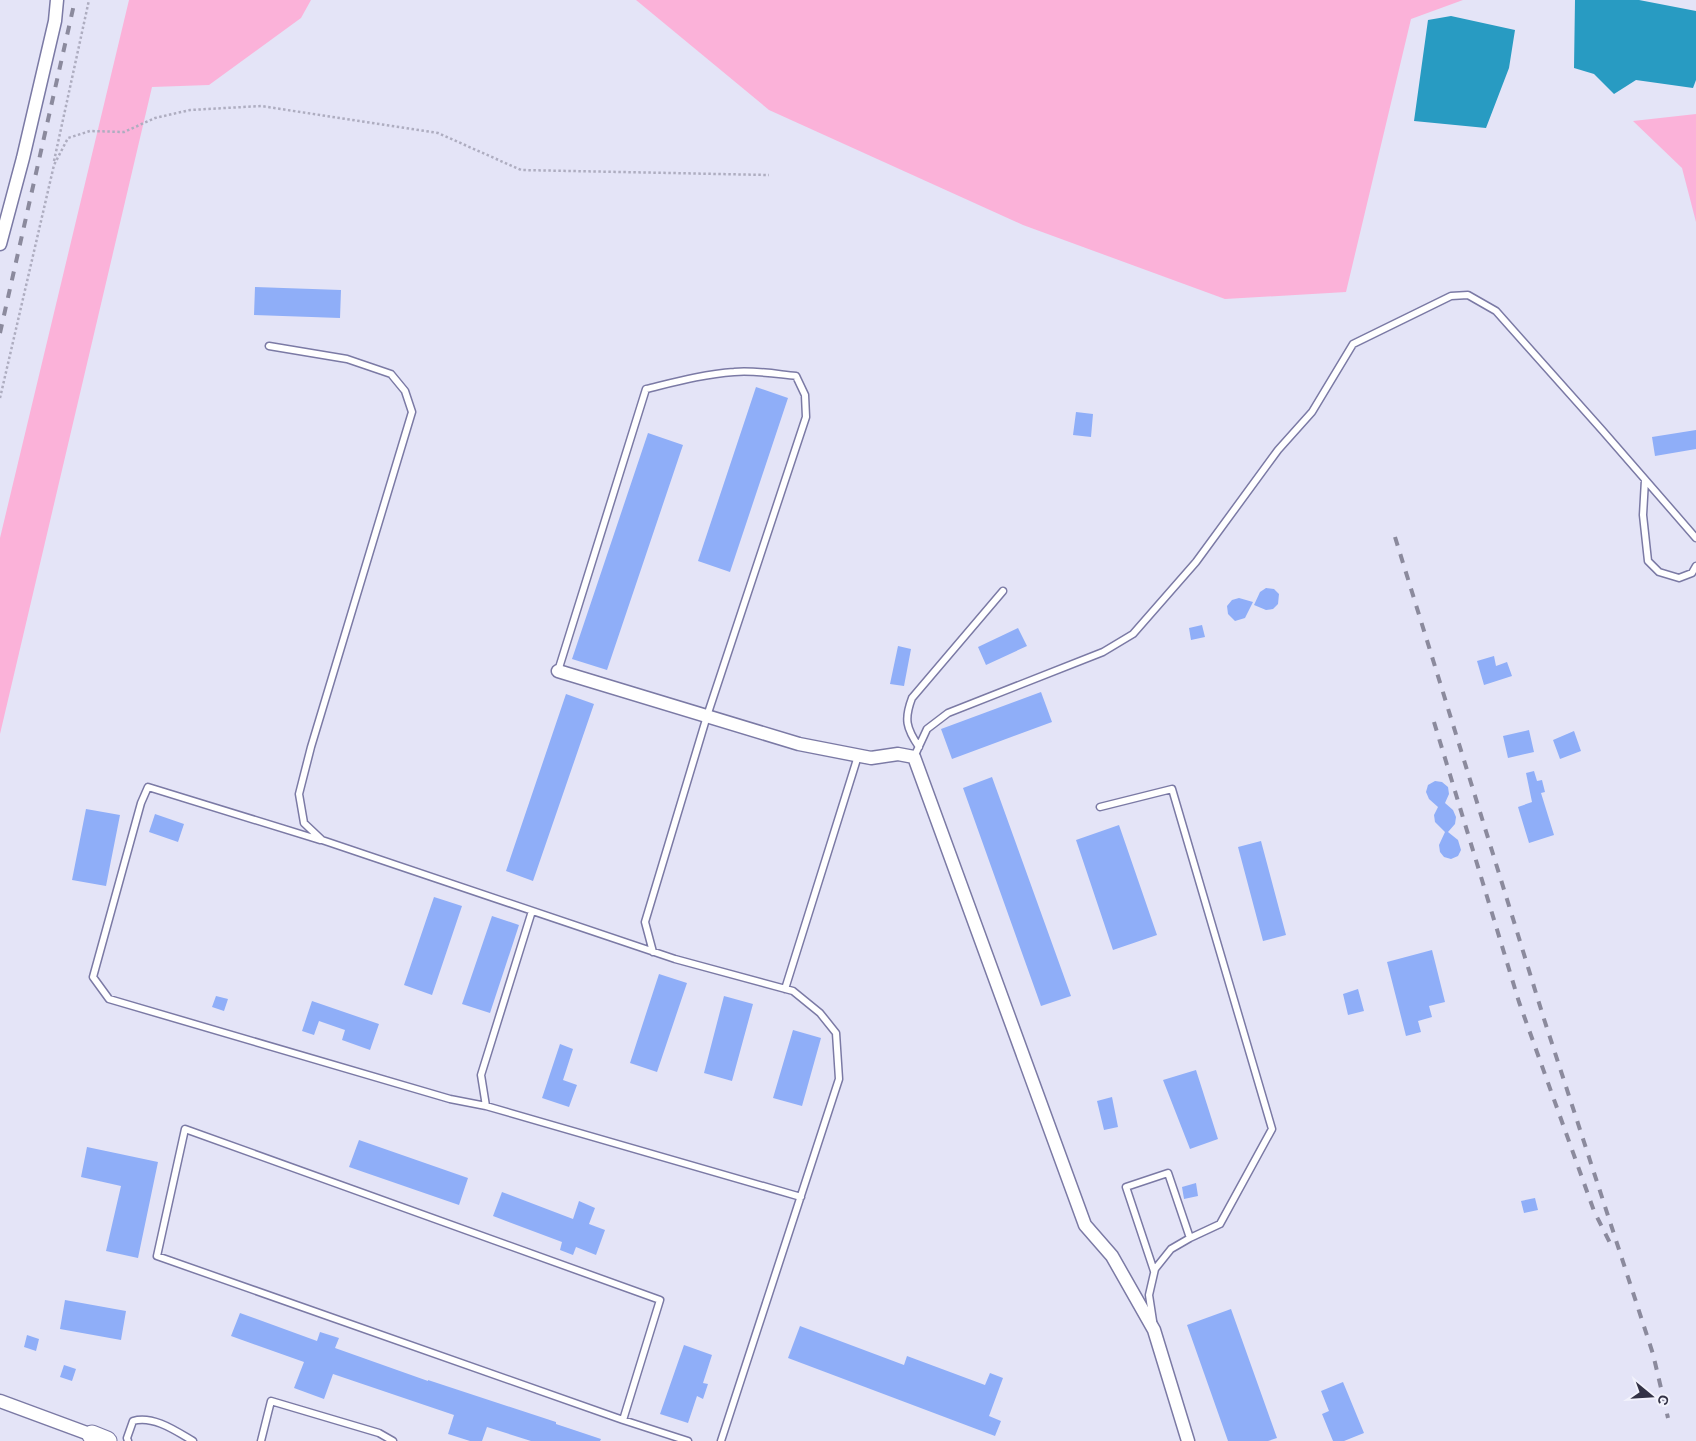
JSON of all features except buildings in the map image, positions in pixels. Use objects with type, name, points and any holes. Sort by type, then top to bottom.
[{"type":"street","points":[[0,244],[24,158],[55,20],[57,0]]},
{"type":"street","points":[[558,671],[799,744],[871,758],[917,752],[1085,1225],[1112,1256],[1154,1330],[1188,1441]]},
{"type":"street","points":[[0,1401],[96,1439]]},
{"type":"lane","points":[[917,752],[927,729],[948,713],[1103,652],[1133,634],[1196,562],[1278,450],[1312,412],[1354,344],[1451,296],[1468,295],[1496,311],[1696,538]]},
{"type":"lane","points":[[269,346],[347,359],[391,374],[405,391],[412,412],[310,748],[299,794],[304,823],[322,840]]},
{"type":"lane","points":[[558,671],[646,389],[684,380],[734,372],[796,376],[805,395],[806,417],[707,716],[645,922],[653,952]]},
{"type":"lane","points":[[1645,480],[1643,515],[1648,561],[1658,572],[1679,578],[1692,573],[1696,566]]},
{"type":"lane","points":[[917,752],[906,714],[912,698],[1003,591]]},
{"type":"lane","points":[[785,989],[858,756]]},
{"type":"lane","points":[[721,1441],[801,1197],[839,1079],[836,1033],[820,1013],[793,991],[675,959],[322,840],[148,787],[141,803],[93,977],[109,999],[450,1099],[486,1106],[801,1197]]},
{"type":"lane","points":[[1100,807],[1172,789],[1272,1129],[1220,1224],[1171,1249],[1154,1271],[1149,1295],[1154,1330]]},
{"type":"lane","points":[[486,1106],[481,1075],[532,911]]},
{"type":"lane","points":[[623,1420],[660,1300],[185,1129],[157,1256],[623,1420],[688,1441]]},
{"type":"lane","points":[[1154,1271],[1126,1187],[1168,1173],[1190,1238]]},
{"type":"lane","points":[[261,1441],[271,1401],[379,1433],[393,1441]]},
{"type":"lane","points":[[128,1441],[127,1438],[133,1421],[140,1419],[158,1422],[193,1441]]},
{"type":"path","points":[[0,398],[54,165],[89,0]]},
{"type":"path","points":[[54,165],[68,138],[90,131],[124,132],[155,118],[190,110],[261,106],[438,133],[520,170],[769,175]]},
{"type":"shaded area","points":[[129,0],[311,0],[301,18],[209,85],[152,87],[0,734],[0,538]]},
{"type":"shaded area","points":[[636,0],[1463,0],[1411,19],[1346,292],[1225,299],[1023,225],[769,110]]},
{"type":"shaded area","points":[[1696,114],[1696,222],[1682,168],[1633,121]]},
{"type":"water","points":[[1575,0],[1639,0],[1696,11],[1696,80],[1693,88],[1636,80],[1614,94],[1594,74],[1574,68]]},
{"type":"water","points":[[1451,16],[1515,30],[1509,68],[1486,128],[1414,121],[1428,20]]},
{"type":"railway","points":[[0,333],[75,0]]},
{"type":"railway","points":[[1395,537],[1544,1019],[1653,1354],[1668,1418]]},
{"type":"railway","points":[[1434,722],[1519,1002],[1594,1211],[1613,1249]]}]
